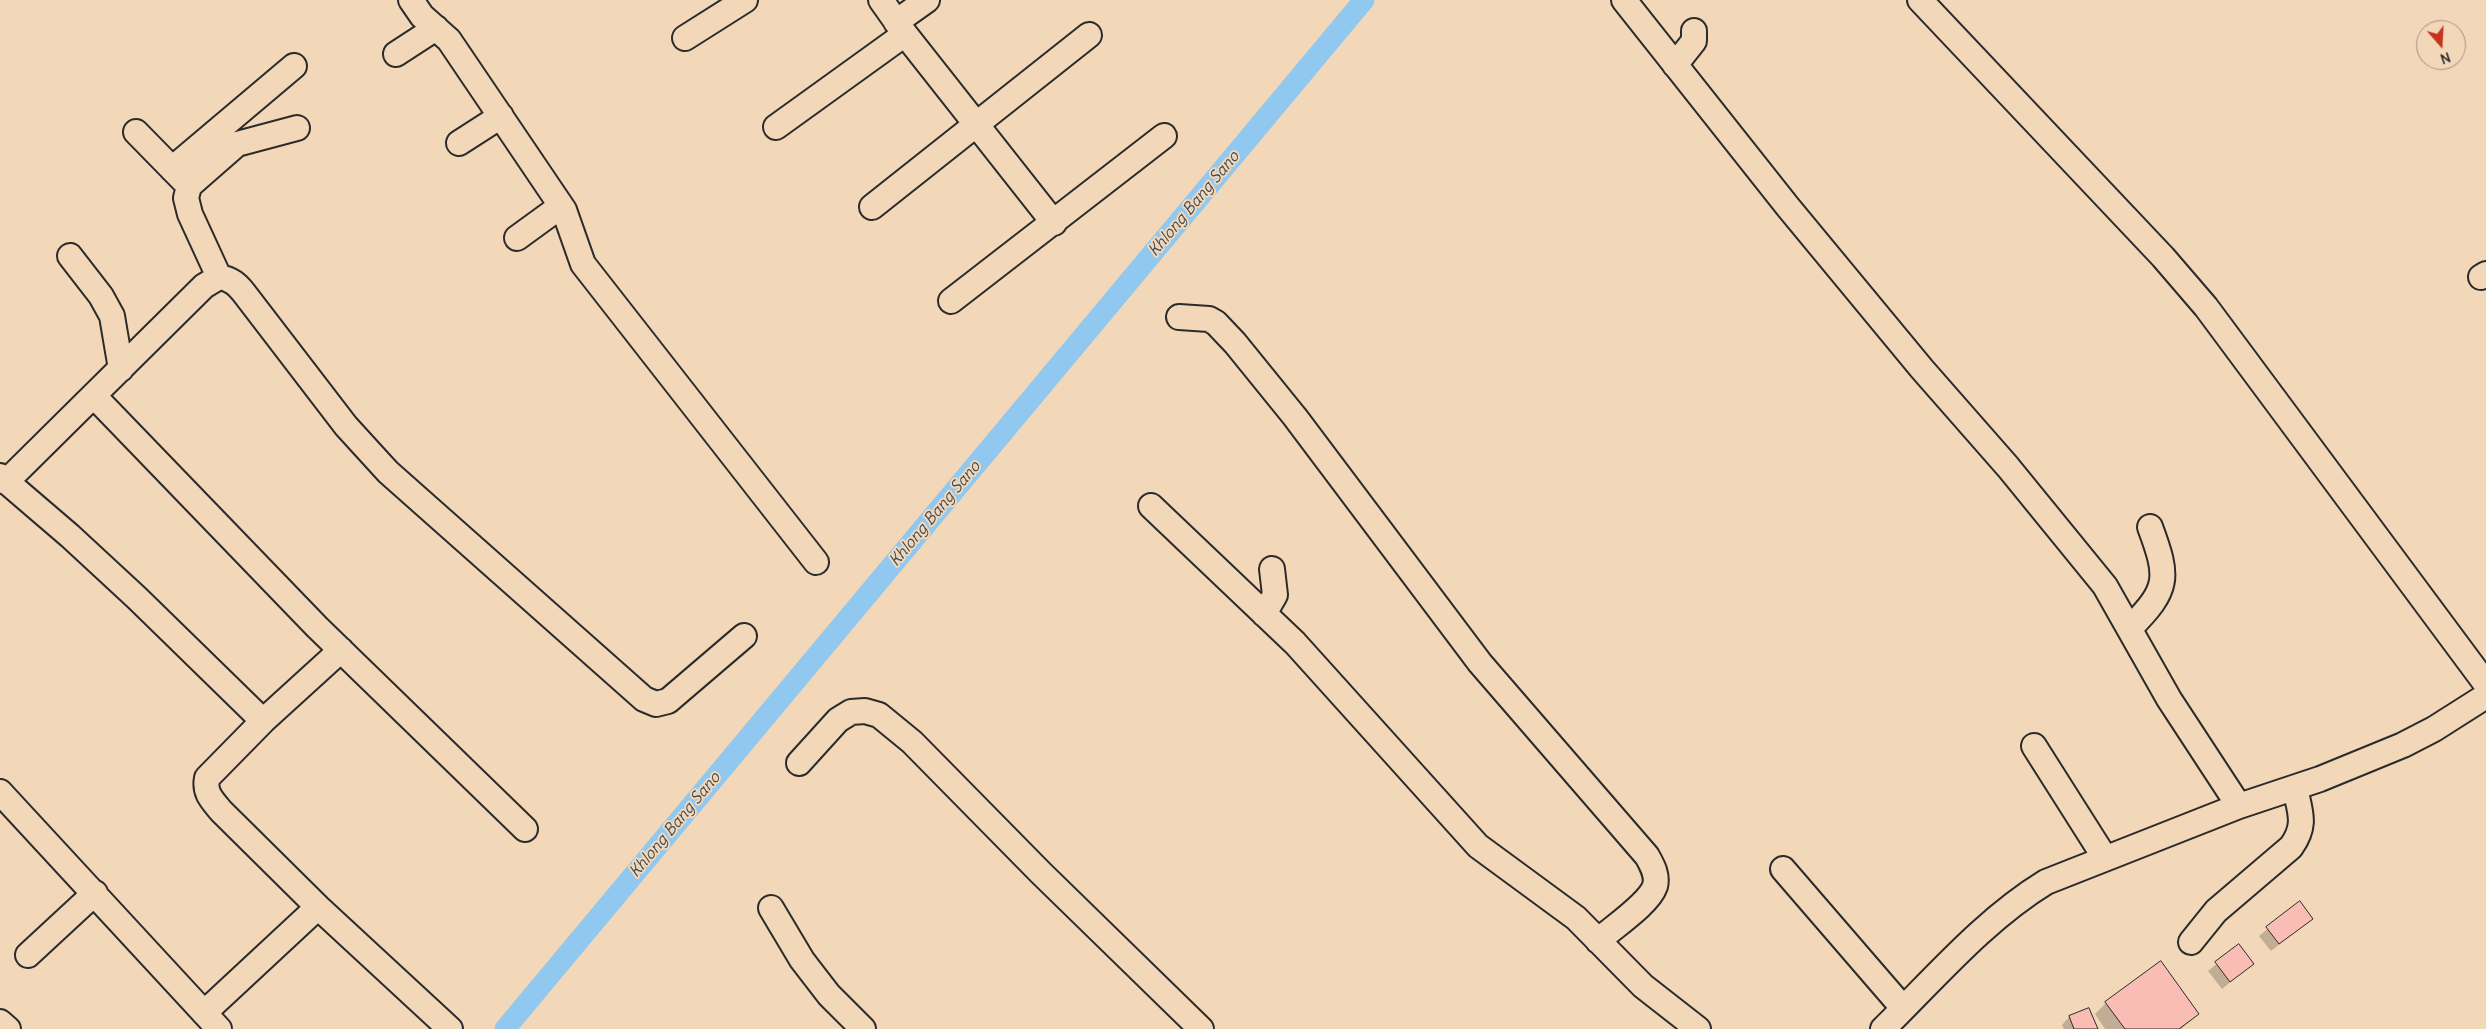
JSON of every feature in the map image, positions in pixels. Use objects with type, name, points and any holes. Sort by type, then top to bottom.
[{"type":"street","points":[[411,0],[422,16],[449,40],[561,206],[584,264],[816,562]]},
{"type":"street","points":[[685,38],[745,0]]},
{"type":"street","points":[[881,0],[1054,223]]},
{"type":"street","points":[[776,127],[901,28],[926,0]]},
{"type":"street","points":[[1624,0],[1794,215],[1922,369],[2008,467],[2106,586],[2169,699],[2239,806]]},
{"type":"street","points":[[1920,0],[2163,258],[2206,307],[2486,684]]},
{"type":"street","points":[[396,54],[436,28]]},
{"type":"street","points":[[1675,65],[1694,41],[1694,31]]},
{"type":"street","points":[[872,208],[1089,35]]},
{"type":"street","points":[[172,169],[294,66]]},
{"type":"street","points":[[460,143],[501,116]]},
{"type":"street","points":[[297,128],[237,144],[189,186],[186,198],[190,214],[219,277],[236,283],[346,426],[388,472],[644,699],[656,704],[668,701],[744,636]]},
{"type":"street","points":[[136,132],[189,186]]},
{"type":"street","points":[[951,301],[1164,136]]},
{"type":"street","points":[[517,238],[561,206]]},
{"type":"street","points":[[70,256],[101,296],[112,316],[121,369]]},
{"type":"street","points":[[219,277],[204,286],[94,396],[3,479],[70,536],[263,721]]},
{"type":"street","points":[[1179,317],[1209,319],[1216,323],[1235,343],[1306,432],[1480,663],[1647,856],[1654,869],[1655,884],[1649,897],[1598,941]]},
{"type":"street","points":[[94,396],[341,650],[525,829]]},
{"type":"street","points":[[1151,506],[1295,643],[1478,846],[1576,918],[1643,986],[1698,1029]]},
{"type":"street","points":[[2130,628],[2151,608],[2160,593],[2163,579],[2163,565],[2150,527]]},
{"type":"street","points":[[1264,614],[1275,595],[1272,568]]},
{"type":"street","points":[[341,650],[263,721],[207,778],[205,787],[209,797],[221,811],[318,907],[450,1029]]},
{"type":"street","points":[[1783,869],[1898,1020],[1987,926],[2024,896],[2070,871],[2239,806],[2295,788],[2403,745],[2486,696]]},
{"type":"street","points":[[799,763],[838,720],[851,712],[865,711],[879,715],[912,742],[1041,873],[1201,1029]]},
{"type":"street","points":[[2034,746],[2105,858]]},
{"type":"street","points":[[2191,942],[2216,911],[2292,847],[2300,834],[2301,822],[2295,788]]},
{"type":"street","points":[[0,792],[212,1021],[318,907]]},
{"type":"street","points":[[28,955],[95,894]]},
{"type":"street","points":[[771,908],[802,960],[829,995],[863,1029]]},
{"type":"street","points":[[0,1022],[8,1029]]},
{"type":"building","points":[[2300,901],[2313,919],[2279,944],[2266,927]]},
{"type":"building","points":[[2239,944],[2254,964],[2230,982],[2215,962]]},
{"type":"building","points":[[2161,961],[2199,1014],[2179,1029],[2125,1029],[2105,1002]]},
{"type":"building","points":[[2089,1008],[2098,1029],[2074,1029],[2069,1016]]},
{"type":"waterway","name":"Khlong Bang Sano","points":[[505,1029],[1364,0]]}]
